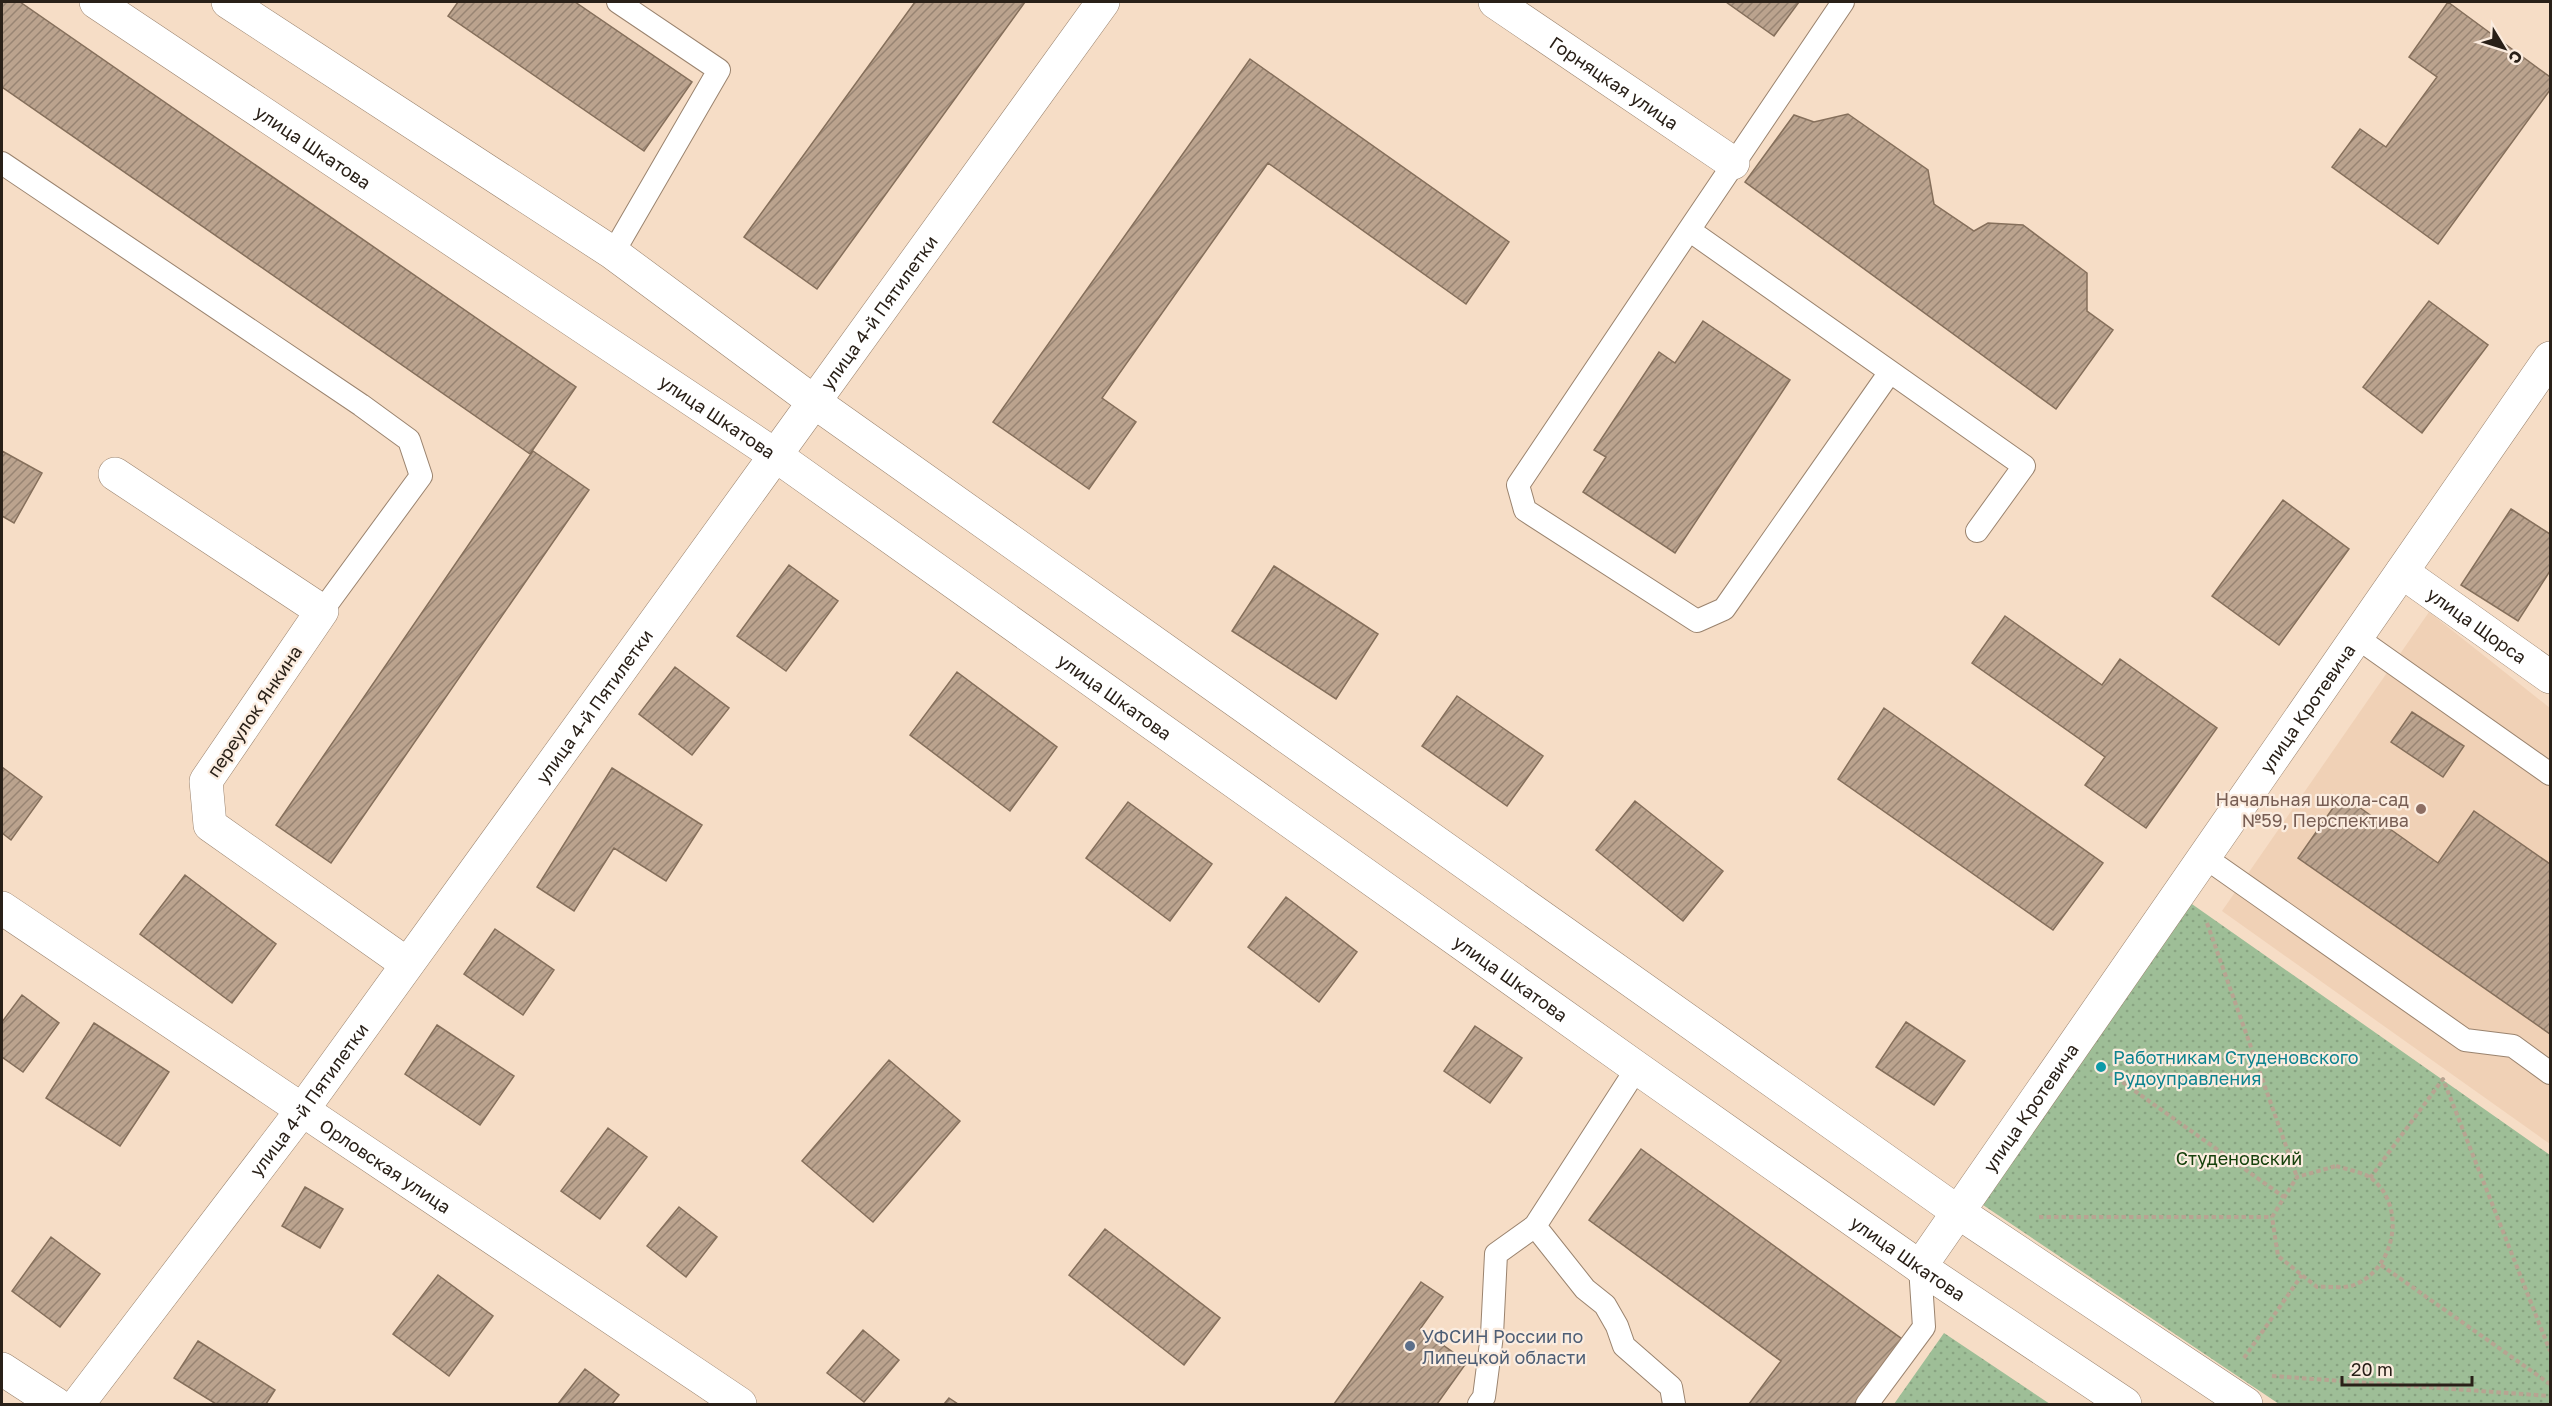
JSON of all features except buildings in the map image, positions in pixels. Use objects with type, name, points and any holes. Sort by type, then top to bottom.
[{"type":"street","name":"улица Шкатова","points":[[96,2],[775,455],[1920,1267],[2125,1404]]},
{"type":"street","points":[[228,2],[613,252],[813,401],[1958,1212],[2246,1404]]},
{"type":"street","name":"улица 4-й Пятилетки","points":[[78,1404],[303,1108],[1103,2]]},
{"type":"street","name":"Горняцкая улица","points":[[1495,2],[1733,163]]},
{"type":"street","name":"улица Кротевича","points":[[1920,1267],[2550,358]]},
{"type":"street","points":[[115,474],[322,610]]},
{"type":"street","name":"улица Щорса","points":[[2402,572],[2550,677]]},
{"type":"street","name":"переулок Янкина","points":[[322,610],[206,781],[210,825],[407,964]]},
{"type":"street","name":"Орловская улица","points":[[2,908],[303,1108],[740,1404]]},
{"type":"street","points":[[2,1369],[56,1404]]},
{"type":"lane","points":[[613,252],[719,70],[618,2]]},
{"type":"lane","points":[[1843,2],[1518,485],[1525,510],[1697,621],[1724,609],[1890,372]]},
{"type":"lane","points":[[2,163],[361,405],[408,440],[421,476],[322,610]]},
{"type":"lane","points":[[1689,231],[2024,466],[1977,531]]},
{"type":"lane","points":[[2356,638],[2550,774]]},
{"type":"lane","points":[[2203,856],[2465,1040],[2514,1046],[2550,1073]]},
{"type":"lane","points":[[1479,1404],[1484,1397],[1492,1335],[1496,1254],[1535,1226],[1637,1068]]},
{"type":"lane","points":[[1535,1226],[1585,1289],[1605,1305],[1617,1326],[1624,1346],[1671,1388],[1674,1404]]},
{"type":"lane","points":[[1867,1404],[1924,1327],[1920,1267]]},
{"type":"path","points":[[2203,856],[2203,912],[2297,1177]]},
{"type":"path","points":[[2101,1067],[2284,1197]]},
{"type":"path","points":[[2370,1178],[2443,1079],[2550,1351]]},
{"type":"path","points":[[2336,1166],[2370,1178],[2387,1197],[2394,1228],[2381,1265],[2354,1285],[2317,1287],[2278,1256],[2272,1217],[2297,1177],[2336,1166]]},
{"type":"path","points":[[2036,1217],[2272,1217]]},
{"type":"path","points":[[2381,1265],[2550,1384]]},
{"type":"path","points":[[2239,1364],[2302,1275]]},
{"type":"path","points":[[2268,1376],[2550,1396]]},
{"type":"shaded area","name":"Начальная школа-сад №59, Перспектива","points":[[2429,612],[2550,708],[2550,1144],[2222,911]]},
{"type":"green space","name":"Студеновский","points":[[2189,902],[2550,1155],[2550,1404],[2279,1404],[1980,1203]]},
{"type":"green space","points":[[1944,1333],[2050,1404],[1894,1404]]},
{"type":"place","name":"Начальная школа-сад №59, Перспектива","points":[[2421,809]]},
{"type":"place","name":"Работникам Студеновского Рудоуправления","points":[[2101,1067]]},
{"type":"place","name":"УФСИН России по Липецкой области","points":[[1410,1346]]}]
